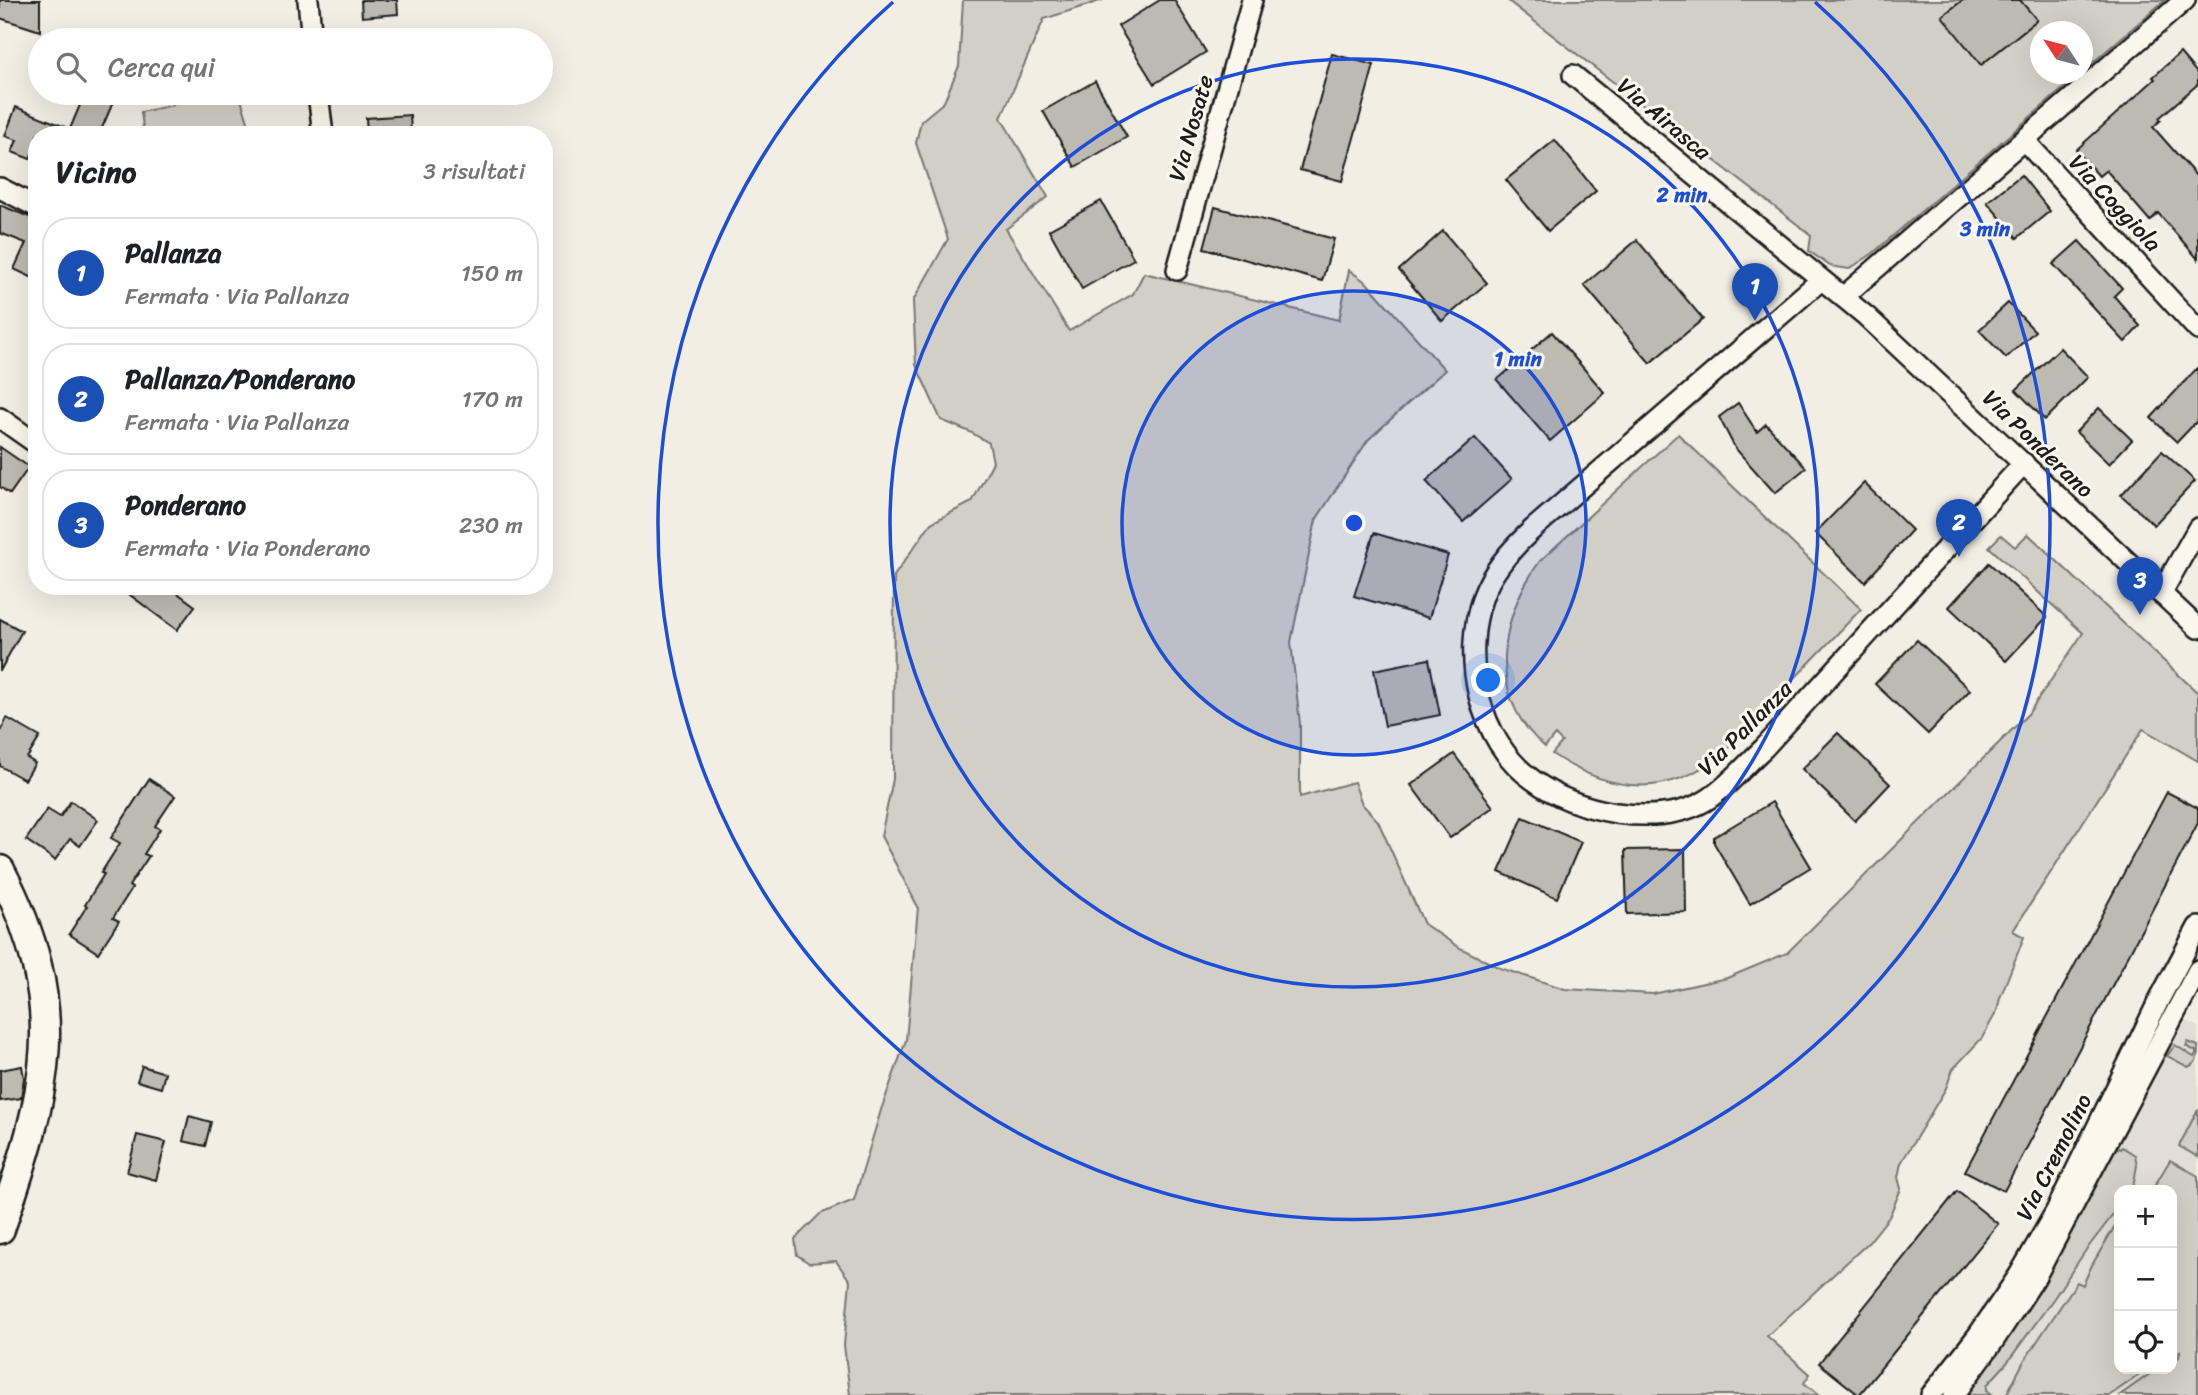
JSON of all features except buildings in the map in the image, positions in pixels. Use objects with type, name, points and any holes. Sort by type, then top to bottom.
[{"type":"street","points":[[308,0],[311,28]]},
{"type":"street","name":"Via Nosate","points":[[1177,270],[1252,0]]},
{"type":"street","points":[[1843,297],[2185,0]]},
{"type":"street","name":"Via Airasca","points":[[1573,75],[1821,281]]},
{"type":"street","points":[[319,105],[322,126]]},
{"type":"street","name":"Via Coggiola","points":[[2024,140],[2197,325]]},
{"type":"street","points":[[0,188],[28,202]]},
{"type":"street","name":"Via Ponderano","points":[[1821,281],[1876,325],[2198,628]]},
{"type":"street","name":"Via Pallanza","points":[[1821,281],[1517,543],[1494,576],[1484,594],[1478,614],[1474,658],[1476,680],[1490,726],[1506,754],[1531,780],[1570,802],[1629,815],[1659,815],[1703,802],[1722,788],[1764,747],[2024,464]]},
{"type":"street","points":[[0,418],[28,438]]},
{"type":"street","points":[[2161,594],[2198,528]]},
{"type":"street","points":[[0,870],[22,914],[34,952],[43,991],[46,1038],[36,1116],[0,1229]]},
{"type":"street","name":"Via Cremolino","points":[[1931,1395],[1978,1335],[2019,1275],[2056,1211],[2159,1000],[2198,927]]},
{"type":"street","name":"Via Cremolino","points":[[1954,1395],[2035,1278],[2198,970]]},
{"type":"shaded area","points":[[963,0],[1103,0],[1044,19],[1001,118],[1048,197],[1006,229],[1069,331],[1133,294],[1144,273],[1339,320],[1349,270],[1367,283],[1445,370],[1368,440],[1316,520],[1291,642],[1300,724],[1300,797],[1354,782],[1362,804],[1378,821],[1424,924],[1460,948],[1500,968],[1565,989],[1653,994],[1727,978],[1787,953],[2028,714],[2083,633],[1989,547],[2001,535],[2015,547],[2028,534],[2198,693],[2198,761],[2143,729],[2013,931],[2024,937],[1997,1011],[1982,1038],[1953,1069],[1946,1088],[1901,1163],[1898,1177],[1901,1189],[1889,1217],[1869,1242],[1767,1336],[1810,1374],[1804,1383],[1819,1395],[850,1395],[844,1345],[850,1281],[836,1261],[809,1263],[797,1255],[795,1239],[820,1214],[854,1200],[881,1110],[906,1040],[918,907],[881,836],[893,779],[894,576],[931,523],[972,502],[993,462],[989,443],[941,420],[916,365],[913,301],[948,239],[916,143],[921,121],[944,102],[959,66]]},
{"type":"shaded area","points":[[1507,0],[2165,0],[2093,62],[2093,21],[2030,21],[2030,84],[2068,84],[1872,254],[1849,269],[1830,266],[1809,251],[1811,235]]},
{"type":"shaded area","points":[[173,105],[243,105],[249,126],[143,126],[141,112]]},
{"type":"shaded area","points":[[1678,434],[1861,609],[1720,755],[1678,779],[1636,785],[1615,782],[1573,767],[1552,754],[1562,742],[1555,735],[1545,747],[1526,727],[1514,705],[1507,681],[1505,656],[1508,631],[1515,607],[1540,561]]},
{"type":"shaded area","points":[[2181,1018],[2198,1027],[2198,1395],[1963,1395]]},
{"type":"shaded area","points":[[2188,1042],[2198,1046],[2197,1059],[2194,1064],[2188,1067],[2167,1056],[2175,1045],[2194,1057],[2197,1052],[2186,1046]]},
{"type":"shaded area","points":[[2198,1109],[2198,1157],[2179,1146]]},
{"type":"shaded area","points":[[2114,1146],[2120,1149],[2122,1147],[2135,1155],[2137,1165],[2134,1185],[2114,1185],[2114,1214],[2006,1364],[1987,1385],[1987,1390],[1993,1395],[1963,1395]]},
{"type":"shaded area","points":[[2170,1160],[2198,1176],[2198,1395],[2120,1395],[2150,1374],[2177,1374],[2180,1351],[2177,1352],[2177,1185],[2155,1185]]},
{"type":"shaded area","points":[[2114,1228],[2114,1374],[2141,1374],[2110,1395],[2006,1395],[2024,1361],[2077,1282],[2083,1285]]},
{"type":"place","name":"Pallanza","points":[[1755,321]]},
{"type":"place","name":"Pallanza/Ponderano","points":[[1959,557]]},
{"type":"place","name":"Ponderano","points":[[2140,615]]}]
